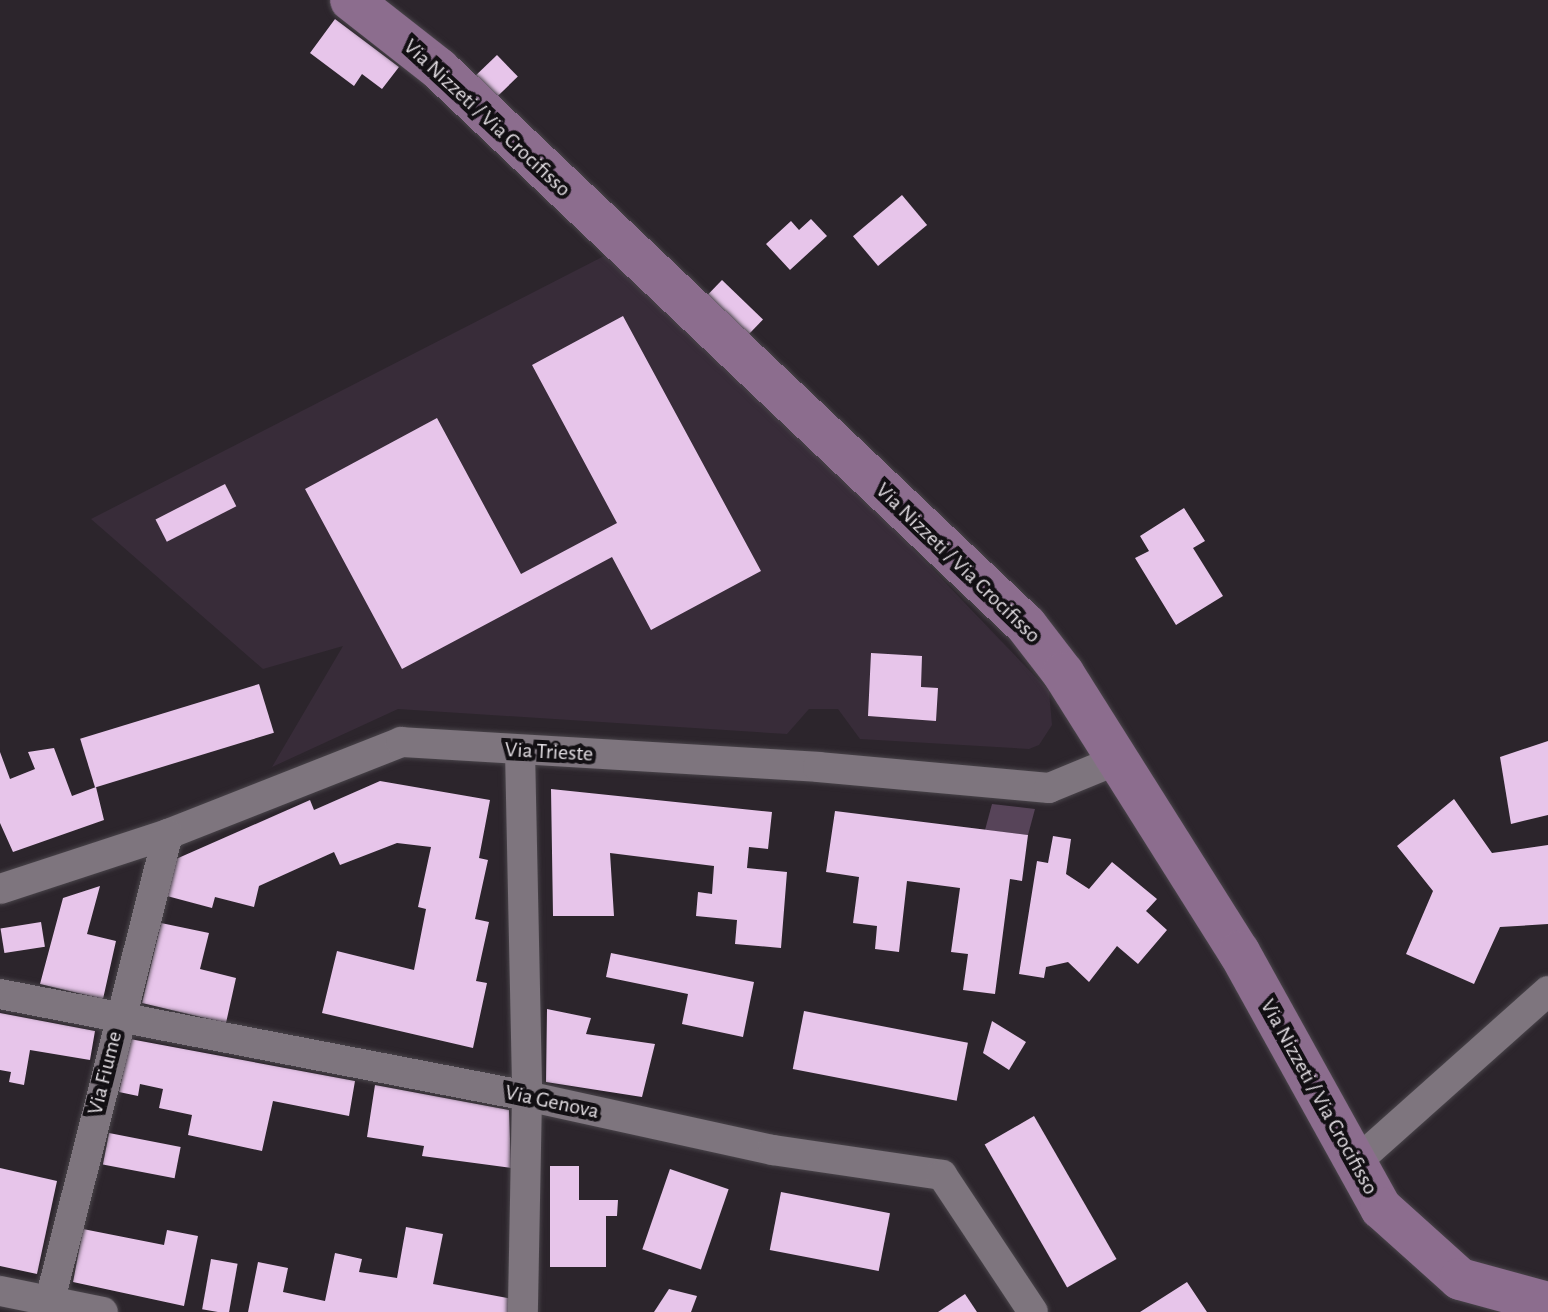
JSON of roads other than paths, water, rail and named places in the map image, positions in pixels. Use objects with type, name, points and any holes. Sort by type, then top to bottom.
[{"type":"street","name":"Via Nizzeti / Via Crocifisso","points":[[351,0],[439,69],[1026,625],[1117,760],[1239,952],[1381,1208],[1460,1279],[1548,1303]]},
{"type":"street","name":"Via Trieste","points":[[0,889],[168,834],[401,742],[818,767],[1049,788],[1117,760]]},
{"type":"street","points":[[520,750],[527,1096],[523,1312]]},
{"type":"street","name":"Via Fiume","points":[[48,1306],[168,834]]},
{"type":"street","points":[[1354,1164],[1548,991]]},
{"type":"street","name":"Via Genova","points":[[0,994],[527,1096],[773,1150],[942,1175],[1033,1312]]},
{"type":"street","points":[[0,1291],[48,1306],[103,1312]]}]
